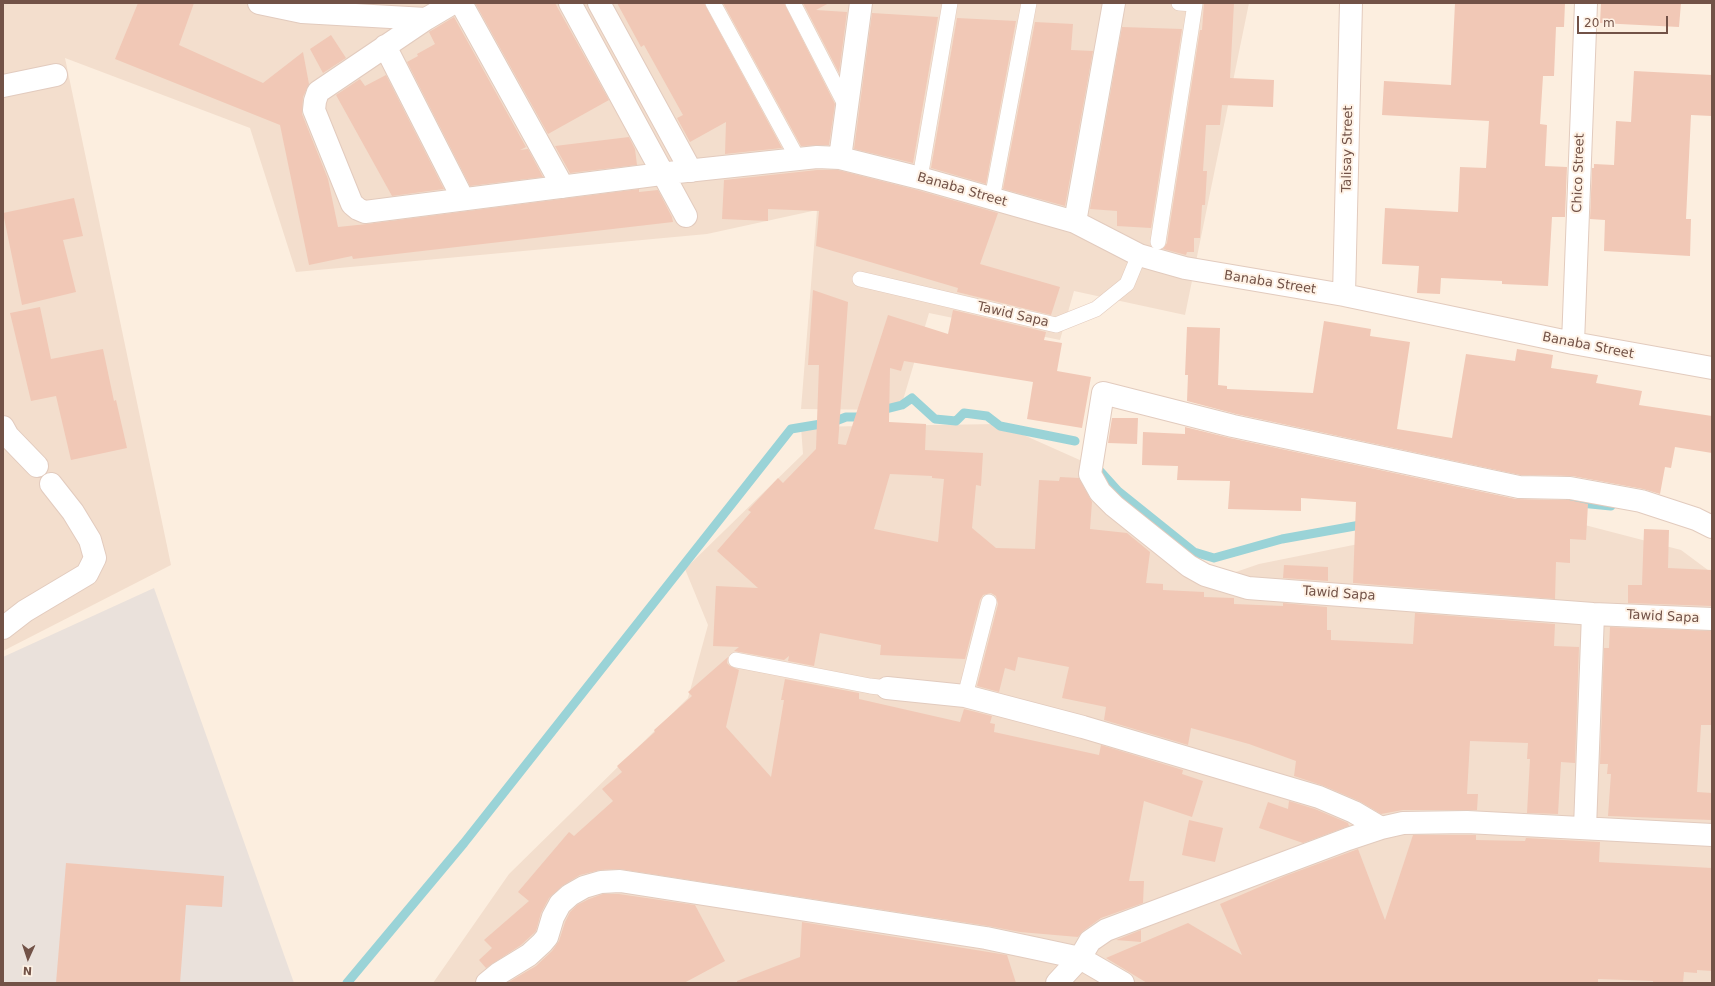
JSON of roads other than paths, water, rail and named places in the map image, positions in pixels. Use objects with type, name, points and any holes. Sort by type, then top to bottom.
[{"type":"street","points":[[259,3],[302,12],[355,9],[426,18]]},
{"type":"street","name":"Banaba Street","points":[[453,3],[426,18],[318,92],[314,110],[352,204],[364,212],[663,174],[817,157],[840,158],[920,178],[1075,222],[1139,255],[1185,268],[1344,295],[1573,343],[1712,368]]},
{"type":"street","points":[[461,3],[563,187]]},
{"type":"street","points":[[570,3],[686,216]]},
{"type":"street","points":[[599,3],[691,171]]},
{"type":"street","points":[[840,158],[861,3]]},
{"type":"street","points":[[1075,222],[1114,3]]},
{"type":"street","name":"Talisay Street","points":[[1344,295],[1351,3]]},
{"type":"street","name":"Chico Street","points":[[1573,343],[1586,3]]},
{"type":"street","points":[[384,46],[463,199]]},
{"type":"street","points":[[3,86],[56,75]]},
{"type":"street","name":"Tawid Sapa","points":[[1712,527],[1696,519],[1641,501],[1570,488],[1519,487],[1233,426],[1103,393],[1090,474],[1100,492],[1114,506],[1189,566],[1205,575],[1248,588],[1593,614],[1712,619]]},
{"type":"street","points":[[3,427],[8,436],[37,466]]},
{"type":"street","points":[[3,628],[25,611],[87,574],[95,558],[90,540],[73,512],[51,484]]},
{"type":"street","points":[[1585,828],[1593,614]]},
{"type":"street","points":[[887,688],[965,696],[1084,727],[1319,797],[1354,812],[1381,828]]},
{"type":"street","points":[[1057,983],[1080,958],[1090,941],[1106,930],[1348,839],[1381,828],[1403,823],[1453,822],[1712,835]]},
{"type":"street","points":[[487,983],[498,974],[528,955],[542,943],[547,937],[553,917],[560,904],[570,895],[584,887],[601,882],[620,881],[986,938],[1080,958],[1123,983]]},
{"type":"lane","points":[[713,3],[798,159]]},
{"type":"lane","points":[[793,3],[847,108]]},
{"type":"lane","points":[[920,178],[950,3]]},
{"type":"lane","points":[[992,199],[1028,3]]},
{"type":"lane","points":[[1158,242],[1195,4],[1179,3]]},
{"type":"lane","name":"Tawid Sapa","points":[[860,279],[1056,325],[1096,309],[1127,284],[1139,255]]},
{"type":"lane","points":[[965,696],[989,602]]},
{"type":"lane","points":[[736,660],[887,688]]},
{"type":"waterway","points":[[878,411],[902,405],[912,398],[935,419],[956,421],[964,413],[987,416],[1000,426],[1075,441]]},
{"type":"waterway","points":[[347,983],[464,843],[791,429],[833,422],[846,417],[866,417]]},
{"type":"waterway","points":[[1099,470],[1118,491],[1194,552],[1214,558],[1282,539],[1366,524]]},
{"type":"waterway","points":[[1570,502],[1611,506]]}]
